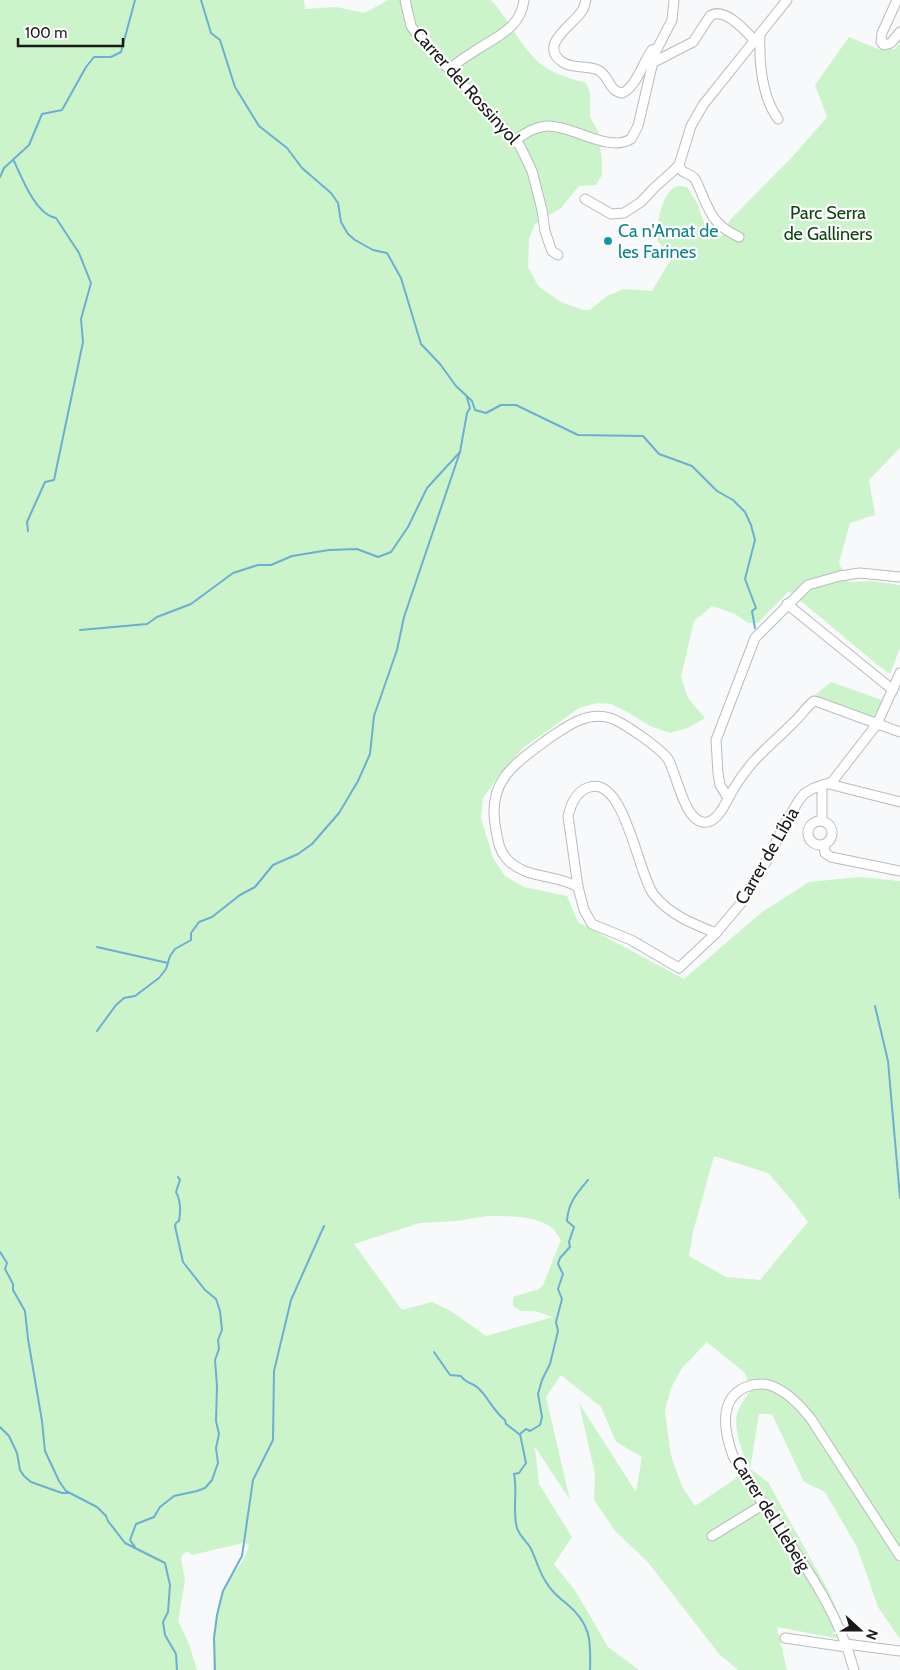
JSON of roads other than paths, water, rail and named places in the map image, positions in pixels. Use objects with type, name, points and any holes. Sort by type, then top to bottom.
[{"type":"street","name":"Carrer del Rossinyol","points":[[405,0],[411,26],[523,151],[532,170],[545,231],[552,251],[558,255]]},
{"type":"street","points":[[449,69],[478,48],[506,33],[520,14],[524,0]]},
{"type":"street","points":[[586,0],[582,12],[556,39],[555,50],[562,62],[598,70],[612,89],[622,93],[629,90],[652,50],[657,49]]},
{"type":"street","points":[[515,140],[531,130],[550,126],[615,142],[628,141],[634,136],[652,63],[657,49],[670,27],[674,0]]},
{"type":"street","points":[[738,237],[715,221],[695,179],[680,170],[680,165],[691,126],[697,114],[787,0]]},
{"type":"street","points":[[897,0],[896,15],[880,39],[884,45],[891,43],[900,32]]},
{"type":"street","points":[[652,63],[693,42],[710,16],[714,13],[720,13],[758,38],[765,89],[770,108],[778,119]]},
{"type":"street","points":[[585,199],[611,214],[624,213],[641,202],[680,165]]},
{"type":"street","points":[[728,798],[720,785],[718,774],[716,749],[718,733],[755,638],[808,585],[840,576],[860,573],[900,576]]},
{"type":"street","points":[[787,604],[893,690]]},
{"type":"street","name":"Carrer de Líbia","points":[[578,887],[584,910],[592,924],[631,940],[679,968],[731,917],[770,855],[783,826],[799,800],[805,793],[832,782],[877,724],[900,673]]},
{"type":"street","points":[[578,887],[560,878],[527,873],[514,865],[502,852],[498,843],[493,809],[497,790],[512,767],[520,759],[570,724],[591,716],[610,718],[622,723],[664,754],[689,811],[699,821],[707,822],[714,819],[752,762],[799,718],[814,701],[900,732]]},
{"type":"street","points":[[822,821],[826,785],[900,802]]},
{"type":"street","points":[[578,887],[568,816],[570,807],[580,793],[585,788],[597,786],[607,791],[619,804],[646,881],[654,894],[667,908],[685,920],[716,933]]},
{"type":"street","points":[[822,821],[830,826],[831,840],[824,845],[814,844],[810,841],[808,832],[813,823],[822,821]]},
{"type":"street","points":[[824,845],[825,853],[831,857],[900,871]]},
{"type":"street","name":"Carrer del Llebeig","points":[[854,1670],[836,1621],[821,1593],[734,1456],[726,1425],[727,1407],[734,1396],[745,1387],[760,1384],[772,1386],[803,1408],[900,1556]]},
{"type":"street","points":[[712,1536],[764,1504]]},
{"type":"street","points":[[785,1638],[900,1651]]},
{"type":"waterway","points":[[0,177],[4,168],[29,145],[42,114],[62,110],[86,67],[94,57],[111,57],[121,52],[135,0]]},
{"type":"waterway","points":[[201,0],[211,33],[220,40],[235,87],[259,126],[287,148],[302,168],[331,193],[338,203],[341,222],[348,234],[373,250],[387,253],[401,278],[421,344],[440,364],[456,386],[472,401],[475,410],[486,413],[501,405],[516,405],[578,435],[643,436],[659,454],[692,466],[717,491],[733,500],[745,512],[755,540],[745,579],[756,608],[752,611],[755,628]]},
{"type":"waterway","points":[[14,161],[30,195],[42,210],[56,218],[79,253],[91,283],[81,319],[83,342],[54,480],[45,482],[27,522],[28,531]]},
{"type":"waterway","points":[[80,630],[147,624],[157,617],[191,604],[233,573],[258,565],[271,565],[292,556],[329,550],[357,549],[378,557],[391,552],[408,527],[427,488],[460,452],[467,413],[470,408],[467,398]]},
{"type":"waterway","points":[[97,1031],[116,1005],[124,998],[135,996],[159,978],[166,969],[170,956],[175,949],[191,940],[191,933],[199,922],[212,917],[240,895],[255,887],[273,865],[298,854],[312,844],[339,813],[358,781],[370,754],[374,716],[397,650],[404,617],[460,452]]},
{"type":"waterway","points":[[97,947],[168,963]]},
{"type":"waterway","points":[[875,1006],[888,1061],[900,1198]]},
{"type":"waterway","points":[[135,1547],[130,1540],[136,1524],[154,1517],[160,1507],[174,1496],[205,1488],[212,1480],[218,1463],[216,1448],[219,1434],[216,1421],[217,1386],[215,1360],[219,1349],[218,1340],[222,1330],[220,1311],[216,1299],[205,1290],[183,1262],[175,1226],[179,1221],[180,1213],[180,1202],[176,1192],[180,1180],[178,1177]]},
{"type":"waterway","points":[[588,1180],[577,1194],[569,1209],[567,1221],[574,1227],[569,1242],[570,1247],[560,1258],[558,1264],[563,1274],[558,1289],[562,1299],[556,1322],[558,1331],[550,1364],[538,1394],[542,1417],[540,1425],[530,1431],[526,1429],[520,1434],[526,1463],[519,1473],[514,1474],[515,1514],[518,1531],[530,1547],[541,1574],[548,1585],[555,1594],[575,1611],[585,1626],[590,1650],[590,1670]]},
{"type":"waterway","points":[[215,1670],[214,1638],[223,1591],[242,1556],[253,1480],[273,1440],[274,1371],[291,1300],[324,1226]]},
{"type":"waterway","points":[[0,1252],[7,1263],[5,1269],[13,1284],[13,1290],[25,1311],[45,1451],[59,1481],[66,1491],[97,1507],[106,1516],[125,1543],[165,1563],[170,1585],[168,1612],[163,1622],[165,1635],[176,1654],[177,1670]]},
{"type":"waterway","points":[[434,1352],[450,1375],[461,1376],[464,1380],[477,1387],[505,1420],[506,1424],[519,1434]]},
{"type":"waterway","points":[[0,1427],[9,1436],[17,1453],[20,1470],[24,1476],[31,1482],[62,1493],[69,1493]]},
{"type":"place","name":"Ca n'Amat de les Farines","points":[[608,241]]},
{"type":"park label","name":"Parc Serra de Galliners","points":[[828,223]]}]
